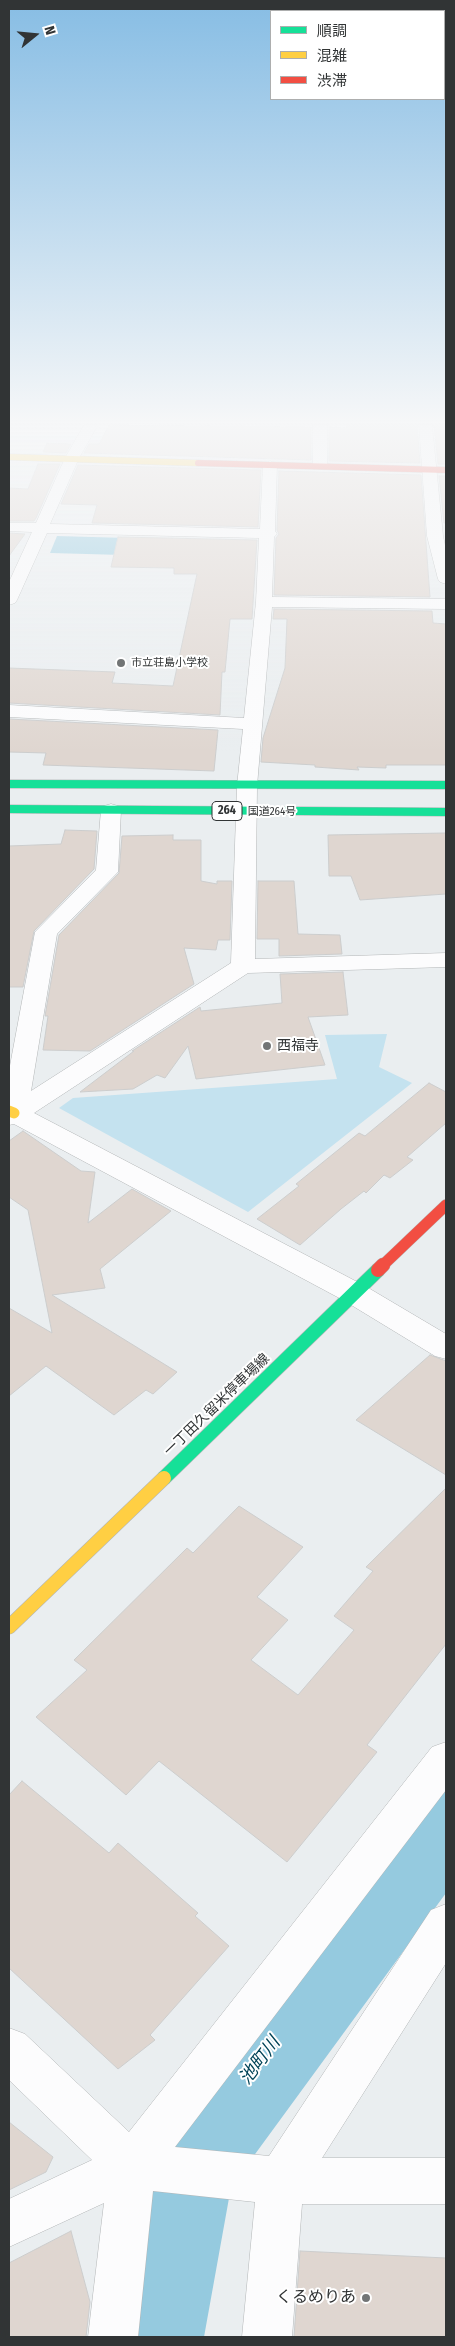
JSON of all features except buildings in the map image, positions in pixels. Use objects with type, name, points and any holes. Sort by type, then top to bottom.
[{"type":"main road","name":"国道264号","points":[[9,784],[446,785]]},
{"type":"main road","name":"国道264号","points":[[9,810],[446,812]]},
{"type":"main road","name":"一丁田久留米停車場線","points":[[9,1627],[446,1205]]},
{"type":"street","points":[[9,600],[39,534]]},
{"type":"street","points":[[243,966],[247,786],[254,724],[269,534]]},
{"type":"street","points":[[435,534],[446,579]]},
{"type":"street","points":[[264,602],[446,604]]},
{"type":"street","points":[[9,711],[254,724]]},
{"type":"street","points":[[11,1114],[46,932],[107,872],[111,810]]},
{"type":"street","points":[[11,1114],[243,966],[446,960]]},
{"type":"street","points":[[11,1114],[354,1293],[446,1348]]},
{"type":"street","points":[[9,2223],[132,2166],[446,1760]]},
{"type":"street","points":[[267,2337],[280,2181],[446,1925]]},
{"type":"street","points":[[9,2050],[132,2166],[280,2181],[446,2181]]},
{"type":"street","points":[[113,2337],[132,2166]]},
{"type":"shaded area","points":[[387,1034],[379,1067],[412,1083],[248,1212],[59,1108],[73,1098],[337,1079],[325,1035]]},
{"type":"water","points":[[57,536],[128,538],[122,555],[50,553]]},
{"type":"waterway","name":"池町川","points":[[146,2337],[181,2165],[446,1818]]},
{"type":"traffic: fast","points":[[9,784],[446,785]]},
{"type":"traffic: fast","points":[[9,809],[446,812]]},
{"type":"traffic: fast","points":[[164,1478],[378,1270]]},
{"type":"traffic: slow","points":[[9,1111],[14,1113]]},
{"type":"traffic: slow","points":[[9,1627],[164,1478]]},
{"type":"traffic: jam","points":[[378,1270],[446,1205]]},
{"type":"place","name":"市立荘島小学校","points":[[121,663]]},
{"type":"place","name":"西福寺","points":[[267,1046]]},
{"type":"place","name":"くるめりあ","points":[[366,2298]]}]
